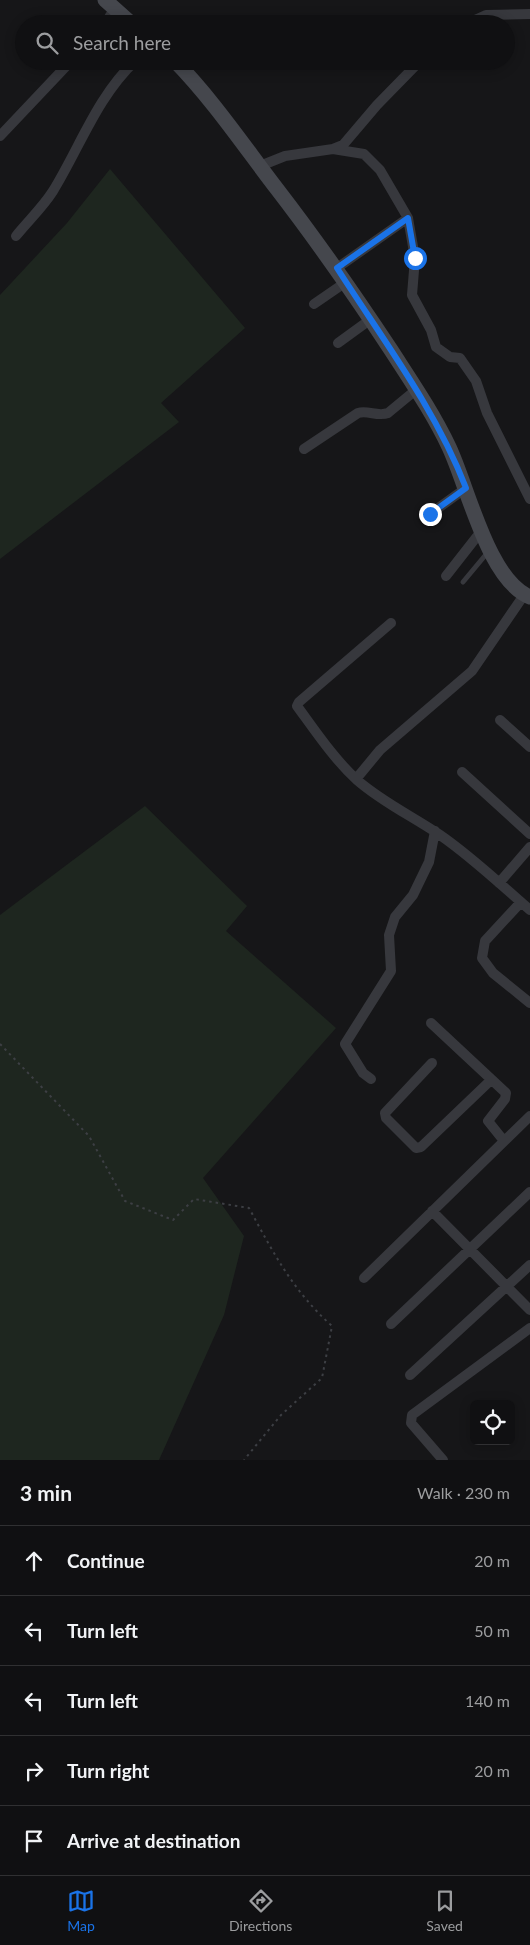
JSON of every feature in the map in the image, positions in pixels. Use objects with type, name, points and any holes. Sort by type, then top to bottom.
[{"type":"street","points":[[110,4],[122,15]]},
{"type":"street","points":[[486,15],[530,14]]},
{"type":"street","points":[[0,136],[62,70]]},
{"type":"street","points":[[16,236],[52,193],[97,109],[126,70]]},
{"type":"street","points":[[183,70],[221,114],[337,268],[417,389],[448,445],[490,550],[503,574],[527,596],[472,671],[380,750],[356,779]]},
{"type":"street","points":[[260,166],[285,156],[333,149],[343,145],[377,105],[411,70]]},
{"type":"street","points":[[333,149],[364,154],[380,170],[408,218],[415,258],[412,295],[430,330],[436,347],[450,356],[460,358],[476,381],[487,413],[530,499]]},
{"type":"street","points":[[337,268],[408,218]]},
{"type":"street","points":[[314,304],[346,282]]},
{"type":"street","points":[[338,343],[371,319]]},
{"type":"street","points":[[304,450],[358,413],[365,411],[383,415],[388,413],[417,389]]},
{"type":"street","points":[[430,514],[466,488]]},
{"type":"street","points":[[446,576],[482,530]]},
{"type":"street","points":[[391,623],[297,704],[318,735],[356,779],[375,795],[435,831],[466,854],[530,910]]},
{"type":"street","points":[[500,720],[530,747]]},
{"type":"street","points":[[462,772],[530,834]]},
{"type":"street","points":[[371,1079],[363,1073],[345,1044],[391,971],[389,935],[395,917],[413,895],[429,862],[435,831]]},
{"type":"street","points":[[499,883],[530,847]]},
{"type":"street","points":[[521,902],[485,941],[482,958],[493,973],[530,1003]]},
{"type":"street","points":[[431,1023],[506,1093],[506,1096],[488,1121],[504,1141]]},
{"type":"street","points":[[432,1063],[385,1113],[386,1118],[416,1148],[421,1147],[492,1080]]},
{"type":"street","points":[[364,1278],[530,1116]]},
{"type":"street","points":[[391,1324],[530,1192]]},
{"type":"street","points":[[432,1212],[530,1310]]},
{"type":"street","points":[[410,1376],[530,1265]]},
{"type":"street","points":[[443,1460],[411,1423],[412,1415],[530,1328]]},
{"type":"lane","points":[[463,582],[490,550]]},
{"type":"path","points":[[0,1044],[89,1136],[125,1201],[173,1220],[194,1199],[249,1208],[275,1256],[308,1305],[332,1326],[322,1378],[280,1415],[244,1460]]},
{"type":"shaded area","points":[[110,169],[245,328],[161,403],[179,422],[0,559],[0,295],[67,223]]},
{"type":"shaded area","points":[[145,806],[247,906],[226,931],[336,1028],[203,1178],[244,1236],[224,1315],[159,1460],[0,1460],[0,915]]},
{"type":"route","points":[[415,258],[408,218],[391,228],[337,268],[417,389],[448,445],[466,488],[430,514]]}]
